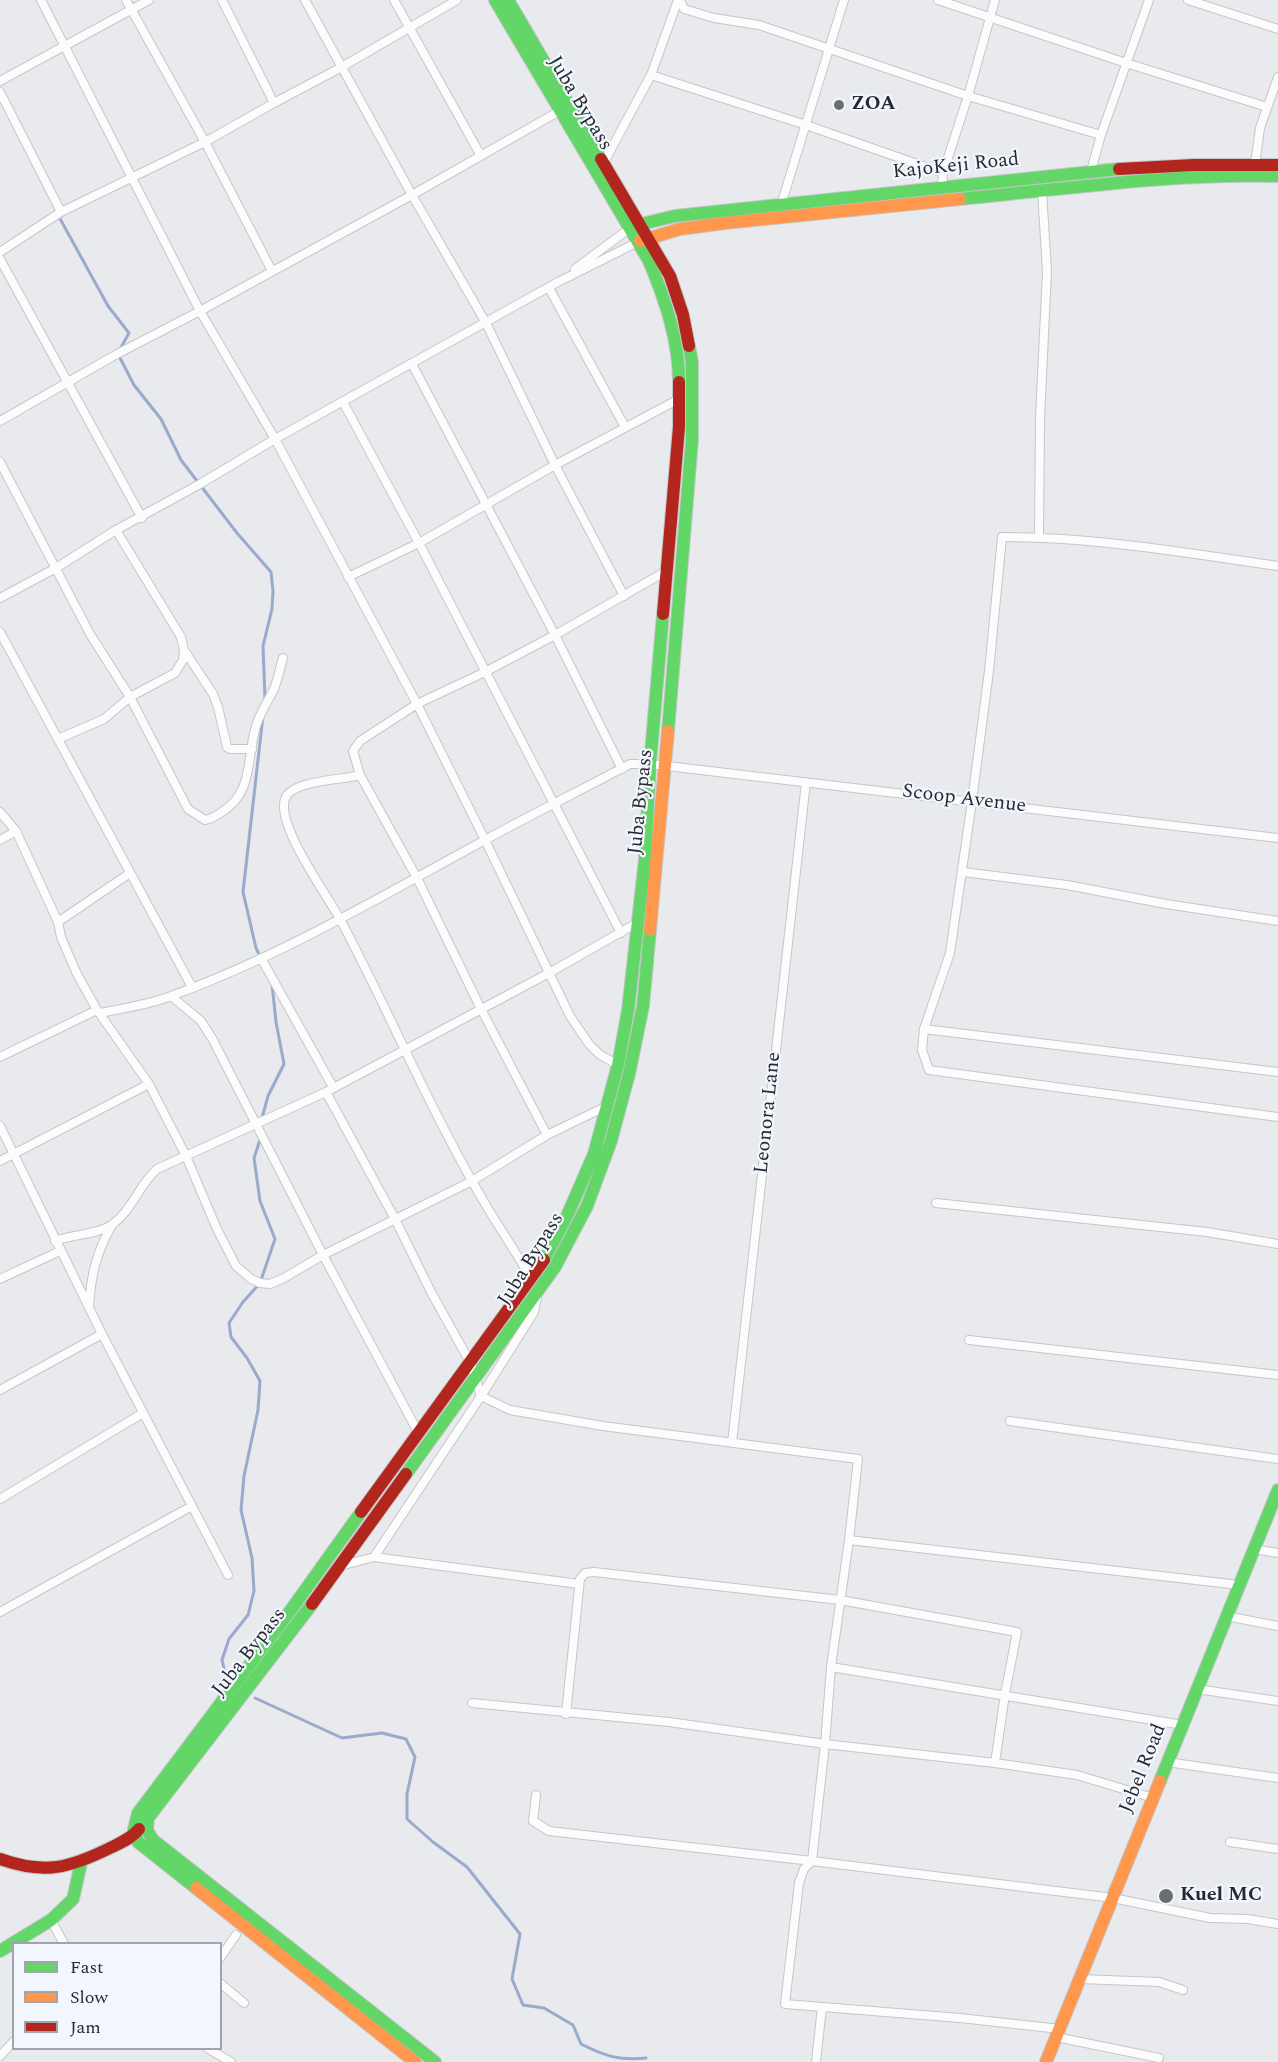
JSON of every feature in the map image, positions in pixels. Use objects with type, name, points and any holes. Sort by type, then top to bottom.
[{"type":"main road","name":"Juba Bypass","points":[[495,0],[603,164],[635,226]]},
{"type":"main road","name":"Juba Bypass","points":[[511,2],[565,108],[635,226]]},
{"type":"main road","name":"KajoKeji Road","points":[[635,226],[675,216],[942,189],[1091,171],[1179,165],[1278,165]]},
{"type":"main road","name":"KajoKeji Road","points":[[643,240],[680,229],[809,213],[1136,180],[1210,175],[1278,176]]},
{"type":"main road","points":[[635,226],[643,240]]},
{"type":"main road","name":"Juba Bypass","points":[[143,1816],[531,1278],[551,1246],[579,1192],[594,1154],[618,1065],[628,1010],[645,859],[650,764],[668,570],[679,399],[678,359],[670,318],[643,240]]},
{"type":"main road","name":"Juba Bypass","points":[[143,1816],[300,1621],[539,1290],[580,1222],[606,1157],[622,1108],[644,1006],[689,483],[693,379],[688,340],[670,276],[643,240]]},
{"type":"main road","name":"Jebel Road","points":[[1046,2062],[1278,1490]]},
{"type":"main road","points":[[0,1859],[26,1868],[40,1869],[81,1863],[134,1835],[143,1816]]},
{"type":"main road","points":[[15,1942],[51,1920],[73,1899],[81,1863],[143,1816]]},
{"type":"main road","points":[[143,1816],[148,1835],[153,1840],[435,2062]]},
{"type":"main road","points":[[134,1835],[138,1842],[415,2062]]},
{"type":"main road","points":[[105,1851],[125,1848],[136,1850],[166,1864]]},
{"type":"street","points":[[41,0],[200,310],[275,439],[417,704],[570,1016],[589,1044],[599,1054],[618,1065]]},
{"type":"street","points":[[126,0],[205,142],[272,271]]},
{"type":"street","points":[[0,81],[149,0]]},
{"type":"street","points":[[222,0],[274,103]]},
{"type":"street","points":[[305,0],[340,68],[486,322],[555,465],[624,596]]},
{"type":"street","points":[[394,0],[481,156]]},
{"type":"street","points":[[0,252],[61,212],[205,142],[340,68],[457,0]]},
{"type":"street","points":[[679,0],[684,9],[714,18],[759,25],[968,96],[1101,135]]},
{"type":"street","points":[[603,164],[651,75],[679,0]]},
{"type":"street","points":[[781,205],[844,0]]},
{"type":"street","points":[[938,0],[1267,107]]},
{"type":"street","points":[[942,189],[943,173],[995,0]]},
{"type":"street","points":[[1091,171],[1101,135],[1149,0]]},
{"type":"street","points":[[1188,0],[1278,29]]},
{"type":"street","points":[[651,75],[806,125],[943,173]]},
{"type":"street","points":[[1255,164],[1260,128],[1278,76]]},
{"type":"street","points":[[0,92],[61,212]]},
{"type":"street","points":[[0,421],[117,354],[412,195],[565,108]]},
{"type":"street","points":[[1039,537],[1040,418],[1047,272],[1042,191]]},
{"type":"street","points":[[0,598],[56,568],[116,530],[142,518],[275,439],[549,288],[635,226]]},
{"type":"street","points":[[558,282],[643,240]]},
{"type":"street","points":[[0,259],[142,518]]},
{"type":"street","points":[[549,288],[625,427]]},
{"type":"street","points":[[412,364],[555,635],[622,769]]},
{"type":"street","points":[[348,576],[419,543],[555,465],[679,399]]},
{"type":"street","points":[[343,402],[419,543],[621,933]]},
{"type":"street","points":[[0,462],[90,634],[130,697],[188,808],[205,820],[212,819],[238,800],[244,789],[256,728],[262,709],[277,680],[283,658]]},
{"type":"street","points":[[116,530],[181,638],[184,650],[213,694],[227,747],[252,749]]},
{"type":"street","points":[[1278,566],[1112,542],[1002,537],[989,671],[963,872],[950,953],[924,1029],[922,1050],[929,1070],[1278,1117]]},
{"type":"street","points":[[547,1135],[481,1009],[417,878],[360,775],[353,750],[356,745],[417,704],[555,635],[668,570]]},
{"type":"street","points":[[0,632],[192,987]]},
{"type":"street","points":[[58,739],[104,719],[130,697],[175,673],[183,660],[184,650]]},
{"type":"street","name":"Scoop Avenue","points":[[0,1057],[99,1012],[142,1005],[171,996],[261,958],[341,920],[485,840],[630,764],[666,765],[1278,838]]},
{"type":"street","points":[[360,775],[325,780],[291,792],[286,796],[284,804],[290,831],[296,847],[341,920],[472,1181],[531,1278]]},
{"type":"street","name":"Leonora Lane","points":[[732,1443],[806,782]]},
{"type":"street","points":[[0,812],[15,831],[58,922],[61,936],[77,974],[99,1012],[149,1084],[186,1156],[209,1211],[236,1266],[251,1279],[270,1284],[472,1181],[547,1135],[608,1105]]},
{"type":"street","points":[[0,840],[15,831]]},
{"type":"street","points":[[963,872],[1067,885],[1166,904],[1278,921]]},
{"type":"street","points":[[58,922],[130,873]]},
{"type":"street","points":[[89,1309],[90,1280],[102,1243],[112,1225],[125,1213],[150,1175],[165,1165],[329,1090],[549,973],[637,923]]},
{"type":"street","points":[[261,958],[431,1292],[471,1364],[481,1396],[510,1410],[603,1426],[858,1459],[831,1666],[812,1861],[804,1869],[799,1883],[785,2004],[960,2018],[1058,2033],[1159,2058]]},
{"type":"street","points":[[171,996],[201,1022],[419,1434]]},
{"type":"street","points":[[924,1029],[1278,1072]]},
{"type":"street","points":[[0,1161],[149,1084]]},
{"type":"street","points":[[0,1126],[89,1309],[228,1575]]},
{"type":"street","points":[[936,1203],[1207,1233],[1278,1244]]},
{"type":"street","points":[[55,1241],[68,1236],[98,1231],[112,1225]]},
{"type":"street","points":[[0,1279],[60,1251]]},
{"type":"street","points":[[374,1557],[534,1312],[539,1290]]},
{"type":"street","points":[[0,1390],[102,1334]]},
{"type":"street","points":[[969,1340],[1278,1374]]},
{"type":"street","points":[[0,1499],[143,1413]]},
{"type":"street","points":[[1010,1421],[1278,1459]]},
{"type":"street","points":[[0,1612],[192,1506]]},
{"type":"street","points":[[849,1540],[1239,1585]]},
{"type":"street","points":[[1254,1549],[1278,1553]]},
{"type":"street","points":[[338,1567],[374,1557],[579,1584]]},
{"type":"street","points":[[566,1714],[579,1584],[585,1573],[594,1572],[840,1600],[1017,1632],[995,1764]]},
{"type":"street","points":[[1226,1616],[1278,1626]]},
{"type":"street","points":[[831,1666],[1183,1725]]},
{"type":"street","points":[[1197,1689],[1278,1701]]},
{"type":"street","points":[[472,1703],[566,1714],[669,1722],[1077,1775],[1153,1798]]},
{"type":"street","points":[[1167,1762],[1278,1779]]},
{"type":"street","points":[[536,1795],[533,1821],[549,1831],[1113,1898],[1210,1918],[1248,1919],[1278,1924]]},
{"type":"street","points":[[1230,1842],[1278,1849]]},
{"type":"street","points":[[51,1920],[63,1942]]},
{"type":"street","points":[[222,1955],[236,1935]]},
{"type":"street","points":[[1080,1979],[1159,1982],[1183,1990]]},
{"type":"street","points":[[222,1985],[244,2003]]},
{"type":"street","points":[[816,2062],[822,2007]]},
{"type":"street","points":[[0,2056],[12,2043]]},
{"type":"street","points":[[209,2050],[231,2062]]},
{"type":"waterway","points":[[58,215],[108,306],[129,333],[119,351]]},
{"type":"waterway","points":[[119,356],[134,385],[161,419],[181,460],[237,533],[271,572],[272,609],[263,646],[265,698]]},
{"type":"waterway","points":[[260,956],[256,948],[243,892],[263,716]]},
{"type":"waterway","points":[[262,1118],[268,1096],[284,1064],[272,984]]},
{"type":"waterway","points":[[225,1673],[222,1660],[229,1639],[248,1615],[254,1591],[252,1558],[241,1510],[244,1476],[258,1410],[260,1381],[247,1358],[231,1337],[229,1323],[260,1283],[275,1239],[260,1201],[254,1158],[260,1140]]},
{"type":"waterway","points":[[255,1698],[342,1738],[382,1733],[406,1739],[415,1757],[407,1794],[407,1819],[467,1867],[520,1934],[512,1979],[523,2005],[544,2008],[573,2025],[581,2044],[597,2052],[620,2058],[646,2058]]},
{"type":"traffic: fast","points":[[495,0],[649,261],[674,335],[679,382]]},
{"type":"traffic: fast","points":[[508,0],[601,159]]},
{"type":"traffic: fast","points":[[633,226],[675,216],[1119,169]]},
{"type":"traffic: fast","points":[[960,199],[1158,179],[1278,176]]},
{"type":"traffic: fast","points":[[668,731],[692,440],[692,362],[689,346]]},
{"type":"traffic: fast","points":[[544,1260],[567,1216],[594,1154],[618,1065],[628,1010],[645,859],[650,764],[663,614]]},
{"type":"traffic: fast","points":[[406,1474],[555,1267],[587,1206],[611,1141],[629,1074],[643,1006],[650,930]]},
{"type":"traffic: fast","points":[[1160,1781],[1278,1490]]},
{"type":"traffic: fast","points":[[196,1888],[138,1842],[134,1829],[138,1813],[288,1614],[361,1512]]},
{"type":"traffic: fast","points":[[312,1604],[148,1818],[147,1830],[153,1840],[435,2062]]},
{"type":"traffic: fast","points":[[15,1942],[51,1920],[73,1899],[81,1863]]},
{"type":"traffic: fast","points":[[0,1951],[12,1944]]},
{"type":"traffic: slow","points":[[640,241],[680,229],[725,223],[960,199]]},
{"type":"traffic: slow","points":[[650,930],[668,731]]},
{"type":"traffic: slow","points":[[1046,2062],[1160,1781]]},
{"type":"traffic: slow","points":[[196,1888],[415,2062]]},
{"type":"traffic: jam","points":[[601,159],[670,276],[683,315],[689,346]]},
{"type":"traffic: jam","points":[[1119,169],[1194,165],[1278,165]]},
{"type":"traffic: jam","points":[[663,614],[679,427],[679,382]]},
{"type":"traffic: jam","points":[[361,1512],[544,1260]]},
{"type":"traffic: jam","points":[[312,1604],[406,1474]]},
{"type":"traffic: jam","points":[[0,1859],[31,1867],[57,1867],[97,1854],[130,1837],[139,1829]]},
{"type":"place","name":"ZOA","points":[[839,105]]},
{"type":"place","name":"Kuel MC","points":[[1166,1896]]}]
